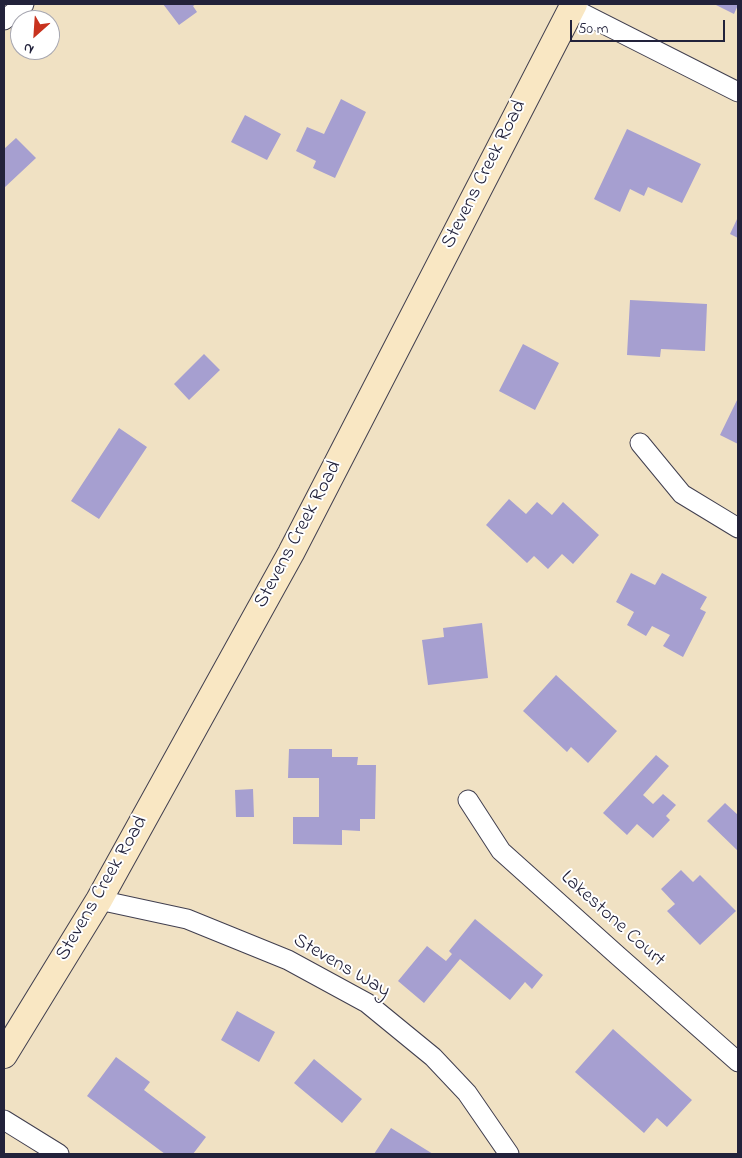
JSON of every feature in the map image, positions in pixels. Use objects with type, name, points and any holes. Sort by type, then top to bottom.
[{"type":"street","points":[[4,20],[24,4]]},
{"type":"street","points":[[573,6],[738,92]]},
{"type":"street","name":"Stevens Creek Road","points":[[4,1055],[99,900],[290,553],[573,6]]},
{"type":"street","points":[[640,442],[682,494],[738,528]]},
{"type":"street","name":"Lakestone Court","points":[[468,800],[501,851],[738,1062]]},
{"type":"street","name":"Stevens Way","points":[[99,900],[187,919],[288,960],[367,1002],[433,1057],[467,1093],[509,1154]]},
{"type":"street","points":[[4,1120],[59,1154]]},
{"type":"building","points":[[163,4],[196,4],[193,6],[197,12],[179,25]]},
{"type":"building","points":[[714,4],[738,4],[738,5],[734,14]]},
{"type":"building","points":[[341,99],[366,112],[335,178],[313,168],[316,161],[296,151],[307,127],[324,134]]},
{"type":"building","points":[[245,115],[281,134],[267,160],[231,142]]},
{"type":"building","points":[[627,129],[701,164],[682,203],[648,187],[644,196],[630,189],[620,212],[594,199]]},
{"type":"building","points":[[16,138],[36,158],[4,188],[4,149]]},
{"type":"building","points":[[738,217],[738,238],[730,234]]},
{"type":"building","points":[[630,300],[707,304],[705,351],[661,349],[660,357],[627,355]]},
{"type":"building","points":[[523,344],[559,363],[535,410],[499,391]]},
{"type":"building","points":[[204,354],[220,370],[189,400],[174,384]]},
{"type":"building","points":[[738,398],[738,444],[720,435]]},
{"type":"building","points":[[119,428],[147,447],[99,519],[71,501]]},
{"type":"building","points":[[509,499],[526,514],[537,502],[552,515],[563,502],[599,535],[573,564],[562,554],[548,569],[534,556],[527,563],[486,525]]},
{"type":"building","points":[[631,573],[655,585],[662,573],[707,597],[700,609],[706,612],[683,657],[663,646],[670,635],[652,626],[646,636],[627,625],[634,612],[616,602]]},
{"type":"building","points":[[482,623],[488,678],[428,685],[422,640],[444,637],[443,628]]},
{"type":"building","points":[[556,675],[617,731],[588,763],[571,747],[567,752],[523,711]]},
{"type":"building","points":[[289,749],[332,749],[332,757],[358,757],[357,765],[376,765],[375,819],[360,819],[360,831],[342,830],[342,845],[293,844],[293,817],[319,817],[319,778],[288,778]]},
{"type":"building","points":[[656,755],[669,766],[643,795],[653,804],[663,794],[676,805],[666,816],[670,820],[653,838],[637,824],[627,835],[603,813]]},
{"type":"building","points":[[253,789],[254,817],[236,817],[235,790]]},
{"type":"building","points":[[725,803],[738,815],[738,851],[707,821]]},
{"type":"building","points":[[681,870],[693,882],[700,875],[736,911],[700,945],[667,911],[675,904],[661,889]]},
{"type":"building","points":[[475,919],[543,975],[532,989],[525,982],[510,1000],[460,959],[424,1003],[398,981],[427,946],[446,961],[452,954],[449,951]]},
{"type":"building","points":[[237,1011],[275,1032],[259,1062],[221,1040]]},
{"type":"building","points":[[613,1029],[692,1100],[667,1127],[657,1118],[644,1133],[575,1072]]},
{"type":"building","points":[[116,1057],[150,1082],[144,1090],[206,1137],[193,1154],[165,1154],[87,1096]]},
{"type":"building","points":[[314,1059],[362,1099],[342,1123],[294,1083]]},
{"type":"building","points":[[391,1128],[433,1154],[374,1154]]}]
